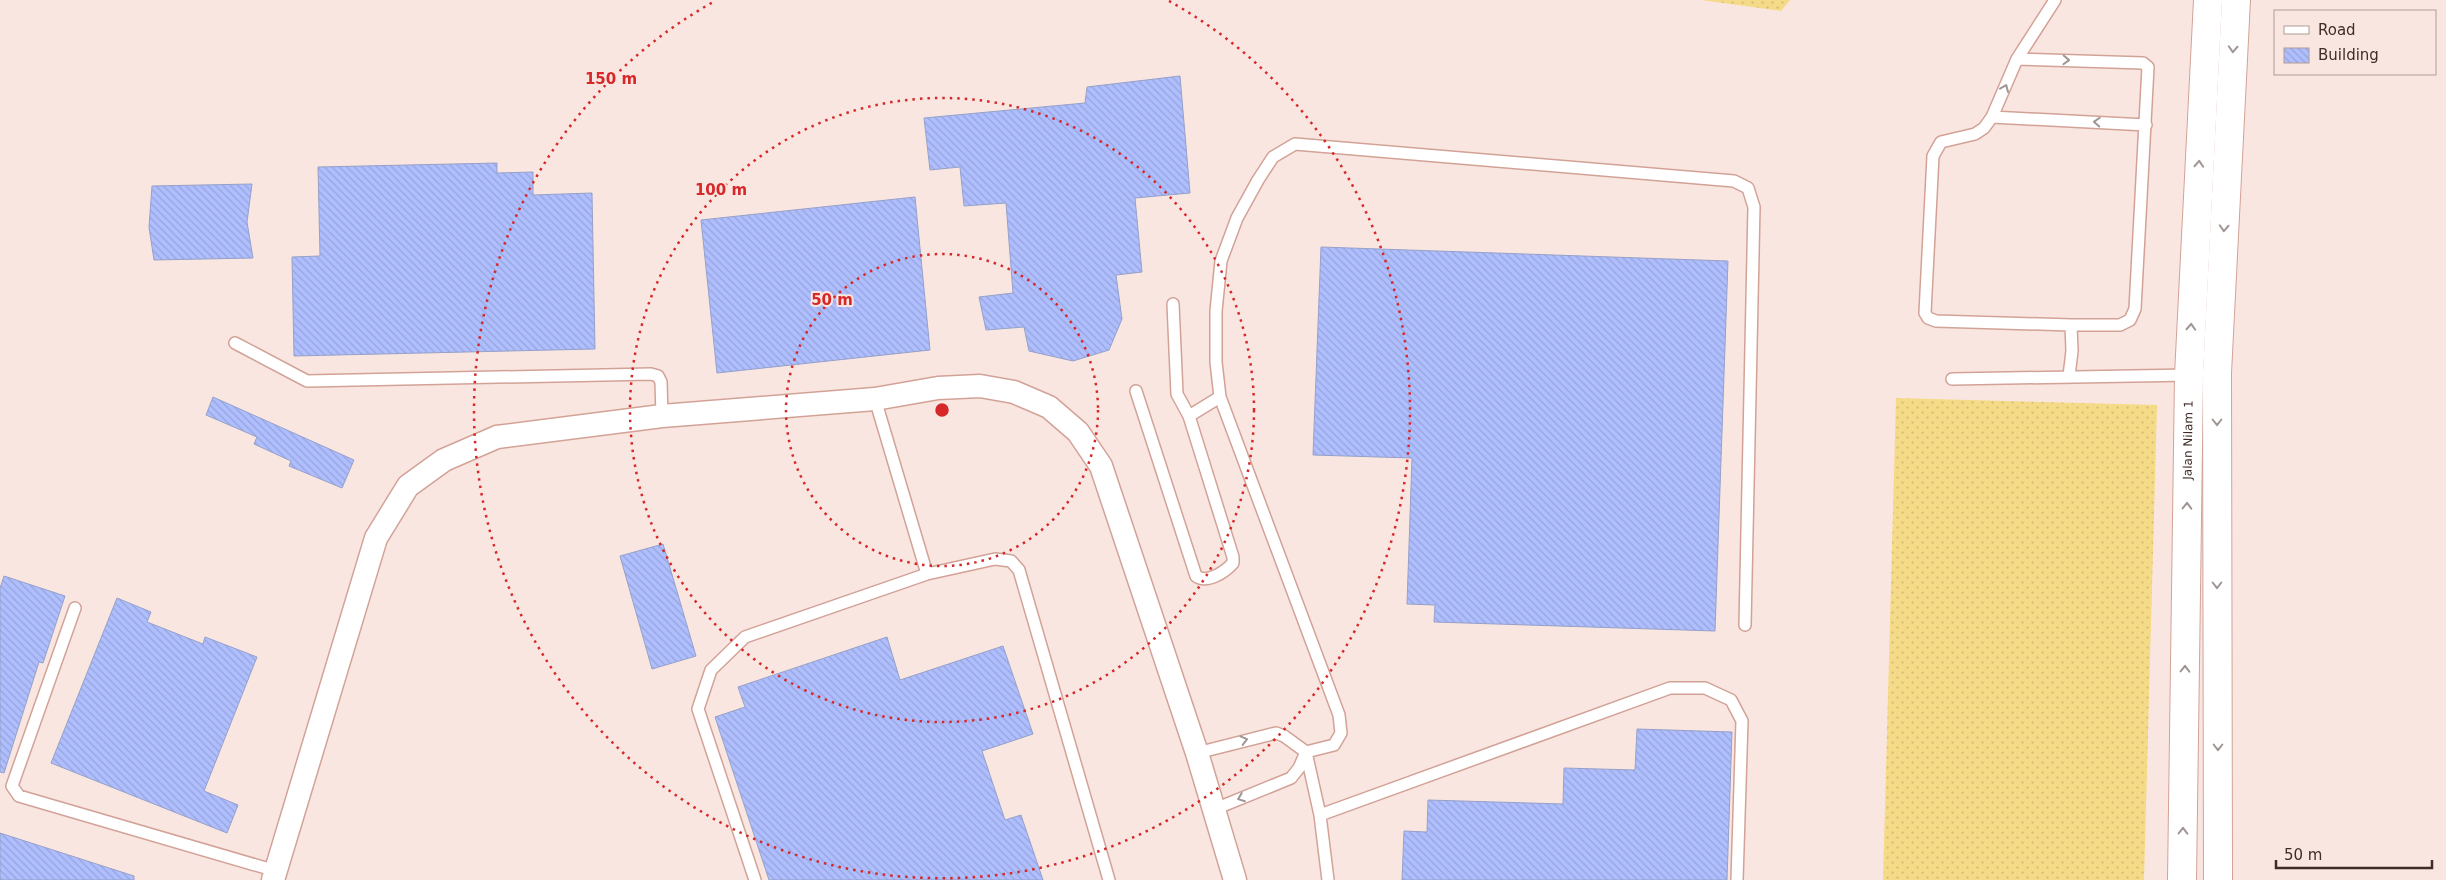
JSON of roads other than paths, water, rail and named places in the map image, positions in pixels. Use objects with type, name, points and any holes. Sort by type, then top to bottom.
[{"type":"main road","name":"Jalan Nilam 1","points":[[2182,880],[2203,374],[2208,0]]},
{"type":"main road","name":"Jalan Nilam 1","points":[[2218,880],[2203,374],[2236,0]]},
{"type":"street","points":[[274,876],[376,538],[408,486],[444,460],[497,437],[662,416],[875,399],[938,388],[980,386],[1014,392],[1049,407],[1078,432],[1101,466],[1197,753],[1235,880]]},
{"type":"lane","points":[[2017,59],[2143,63],[2148,67],[2135,309],[2130,320],[2120,325],[1936,322],[1928,318],[1925,313],[1933,156],[1941,142],[1974,134],[1984,128],[1992,116],[2017,59],[2055,0]]},
{"type":"lane","points":[[1992,116],[2146,125]]},
{"type":"lane","points":[[1306,752],[1334,745],[1341,733],[1339,715],[1220,397],[1216,362],[1216,310],[1221,261],[1237,218],[1272,157],[1295,144],[1734,182],[1748,188],[1754,207],[1745,625]]},
{"type":"lane","points":[[1136,392],[1196,576],[1207,580],[1229,568],[1233,563],[1233,558],[1189,416],[1177,394],[1173,304]]},
{"type":"lane","points":[[2069,376],[2072,351],[2071,325]]},
{"type":"lane","points":[[235,343],[307,381],[652,374],[658,376],[661,382],[662,416]]},
{"type":"lane","points":[[1952,379],[2203,374]]},
{"type":"lane","points":[[1189,416],[1220,397]]},
{"type":"lane","points":[[875,399],[927,574]]},
{"type":"lane","points":[[755,880],[698,709],[711,670],[745,637],[927,574],[995,559],[1011,561],[1019,570],[1109,880]]},
{"type":"lane","points":[[74,608],[12,786],[20,796],[274,876]]},
{"type":"lane","points":[[1320,815],[1670,688],[1705,688],[1732,700],[1742,721],[1737,880]]},
{"type":"lane","points":[[1197,753],[1276,733],[1284,736],[1306,752],[1320,815],[1328,880]]},
{"type":"lane","points":[[1215,809],[1291,778],[1299,768],[1306,752]]}]
